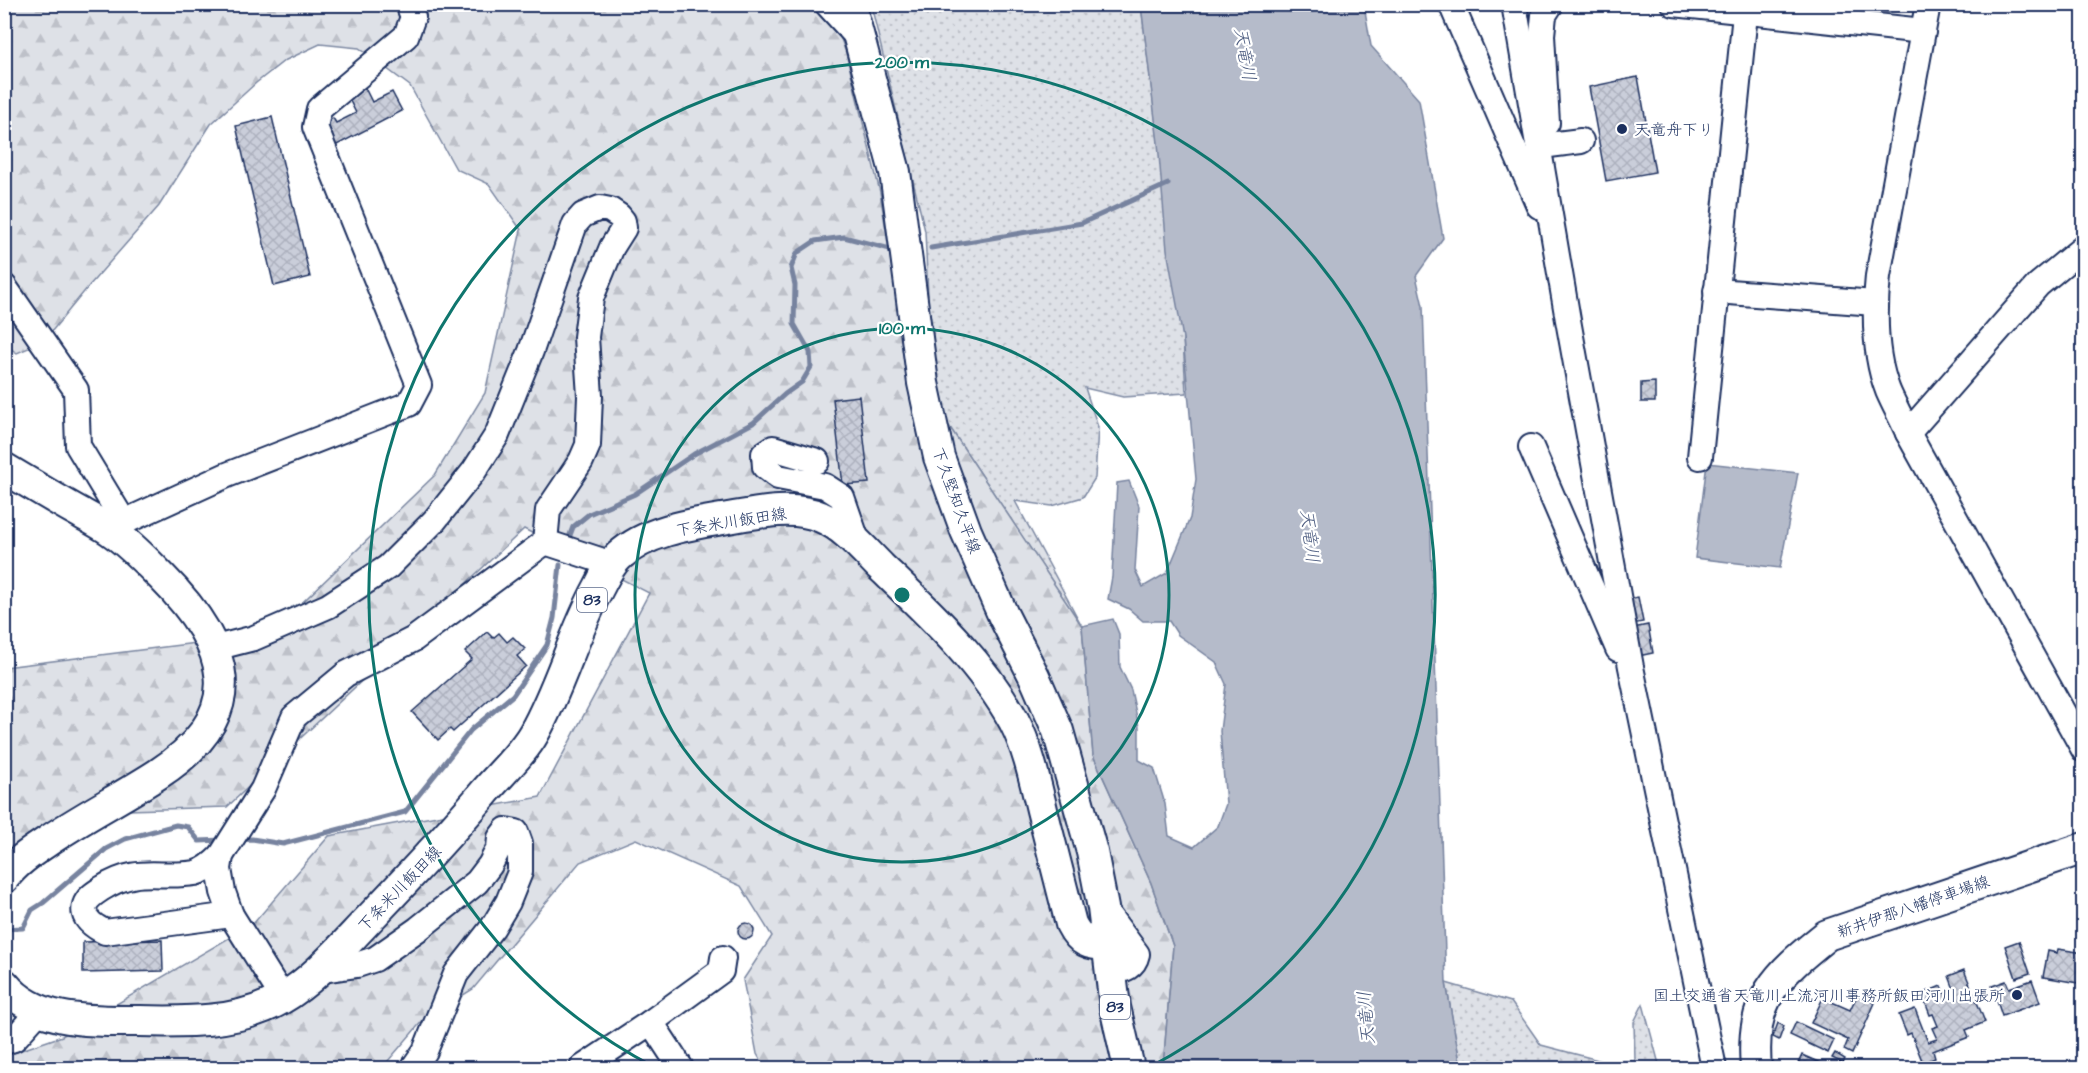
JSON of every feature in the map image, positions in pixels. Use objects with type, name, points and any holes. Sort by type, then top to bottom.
[{"type":"main road","name":"下久堅知久平線","points":[[850,4],[896,172],[923,383],[939,457],[966,531],[1058,731],[1092,852],[1103,908],[1109,959]]},
{"type":"main road","points":[[4,468],[119,528],[198,618],[214,648],[221,673],[220,697],[212,718],[202,737],[187,753],[159,774],[65,829],[29,853],[4,878]]},
{"type":"main road","name":"下条米川飯田線","points":[[4,984],[11,992],[50,1014],[104,1021],[206,1020],[243,1013],[283,998],[345,943],[447,837],[533,735],[562,673],[586,611],[612,564],[634,545],[661,533],[731,518],[796,511],[821,517],[842,530],[928,612],[972,660],[1014,721],[1032,771],[1071,924],[1081,940],[1094,945],[1109,959]]},
{"type":"main road","name":"新井伊那八幡停車場線","points":[[1756,1068],[1755,1034],[1766,996],[1777,978],[1794,961],[1827,935],[2084,849]]},
{"type":"main road","name":"83","points":[[1109,959],[1115,1007],[1129,1068]]},
{"type":"street","points":[[4,286],[76,390],[78,446],[119,528],[227,475],[409,404],[419,385],[315,127],[319,109],[406,36],[413,17],[408,4]]},
{"type":"street","points":[[827,4],[860,41]]},
{"type":"street","points":[[1451,4],[1554,241]]},
{"type":"street","points":[[1514,4],[1631,667],[1714,1068]]},
{"type":"street","points":[[1549,209],[1556,198],[1549,146],[1542,35],[1544,15],[1551,4]]},
{"type":"street","points":[[1674,4],[1746,8],[1923,31]]},
{"type":"street","points":[[1928,4],[1875,303],[1878,355],[1888,390],[1908,433],[2084,750]]},
{"type":"street","points":[[1700,457],[1746,8]]},
{"type":"street","points":[[1549,146],[1581,141]]},
{"type":"street","points":[[214,648],[254,638],[328,606],[388,567],[434,521],[474,471],[496,435],[531,351],[575,224],[583,215],[600,208],[610,210],[620,216],[624,228],[612,247],[591,298],[586,337],[590,396],[588,445],[581,461],[549,510],[545,542],[414,639],[346,675],[294,717],[263,789],[214,864],[195,873],[139,874],[124,877],[89,898],[84,907],[86,917],[93,926],[105,932],[231,915]]},
{"type":"street","points":[[1908,433],[2038,285],[2084,247]]},
{"type":"street","points":[[1716,291],[1875,303]]},
{"type":"street","points":[[1531,447],[1617,647],[1631,667]]},
{"type":"street","points":[[817,461],[773,448],[764,454],[765,467],[778,477],[825,486],[842,497],[860,546]]},
{"type":"street","points":[[545,542],[612,564]]},
{"type":"street","points":[[316,971],[357,965],[375,959],[418,929],[477,882],[495,856],[500,838],[506,830],[516,832],[520,843],[520,873],[508,902],[493,927],[456,974],[425,1051],[413,1068]]},
{"type":"street","points":[[223,853],[219,869],[223,892],[231,915],[283,998]]},
{"type":"street","points":[[582,1068],[651,1022],[721,970],[723,958]]},
{"type":"street","points":[[4,1042],[14,1039],[40,1010]]},
{"type":"street","points":[[651,1022],[681,1068]]},
{"type":"green space","points":[[5,5],[829,5],[846,53],[880,192],[909,377],[941,414],[1082,626],[1093,755],[1151,883],[1173,946],[1163,1068],[765,1068],[757,1054],[743,980],[772,936],[741,886],[636,839],[580,862],[473,989],[423,1020],[382,1068],[5,1068],[4,1056],[62,1036],[253,924],[329,836],[540,797],[649,593],[524,529],[227,807],[128,810],[27,849],[5,853],[5,667],[228,639],[284,620],[435,475],[485,393],[521,230],[489,184],[456,169],[410,86],[359,48],[320,44],[284,61],[211,124],[159,206],[43,342],[17,353],[4,344]]},
{"type":"green space","points":[[871,5],[1141,5],[1183,338],[1186,393],[1123,397],[1085,388],[1098,427],[1095,478],[1083,497],[1052,506],[1015,501],[1082,626],[941,414],[930,341],[925,231]]},
{"type":"green space","points":[[1446,983],[1511,1002],[1541,1045],[1602,1061],[1635,1061],[1634,1022],[1643,1004],[1660,1068],[1461,1068]]},
{"type":"water","name":"天竜川","points":[[1141,5],[1364,5],[1371,46],[1419,100],[1443,238],[1416,276],[1423,306],[1446,983],[1461,1068],[1163,1068],[1173,946],[1151,883],[1093,755],[1082,626],[1113,619],[1119,634],[1120,667],[1131,690],[1139,727],[1139,760],[1154,768],[1165,804],[1169,836],[1194,847],[1218,826],[1226,804],[1220,731],[1226,684],[1216,662],[1178,635],[1169,621],[1143,621],[1129,609],[1108,599],[1112,577],[1117,483],[1129,481],[1139,506],[1135,570],[1143,587],[1167,573],[1190,518],[1196,479],[1183,338],[1167,250],[1158,143]]},
{"type":"water","points":[[1707,463],[1798,473],[1780,568],[1695,558]]},
{"type":"building","name":"天竜舟下り","points":[[1638,77],[1655,172],[1606,181],[1589,87]]},
{"type":"building","points":[[364,86],[372,102],[392,92],[402,111],[333,147],[322,124],[333,118],[336,123],[356,113],[347,95]]},
{"type":"building","points":[[272,117],[310,277],[274,286],[236,126]]},
{"type":"building","points":[[1655,382],[1655,402],[1641,402],[1641,383]]},
{"type":"building","points":[[859,396],[869,483],[843,485],[833,399]]},
{"type":"building","points":[[1638,597],[1643,622],[1632,624],[1627,599]]},
{"type":"building","points":[[1648,625],[1653,653],[1638,656],[1633,628]]},
{"type":"building","points":[[487,632],[493,638],[499,633],[507,642],[513,637],[525,649],[517,656],[526,666],[453,732],[450,729],[438,740],[412,712],[472,659],[465,652]]},
{"type":"building","points":[[746,923],[752,925],[754,931],[752,937],[746,939],[740,937],[738,931],[740,925]]},
{"type":"building","points":[[162,940],[163,971],[83,973],[83,942]]},
{"type":"building","points":[[2019,941],[2030,973],[2016,978],[2005,946]]},
{"type":"building","points":[[2058,949],[2084,953],[2084,984],[2043,977],[2048,951],[2057,953]]},
{"type":"building","points":[[1964,970],[1985,1022],[1966,1030],[1969,1037],[1933,1051],[1935,1058],[1923,1063],[1911,1033],[1907,1035],[1899,1015],[1915,1009],[1928,1042],[1937,1039],[1932,1028],[1938,1026],[1933,1014],[1930,1015],[1922,994],[1941,986],[1944,993],[1954,989],[1949,976]]},
{"type":"building","name":"国土交通省天竜川上流河川事務所飯田河川出張所","points":[[2032,980],[2040,1002],[2002,1016],[1992,986],[2006,981],[2009,988]]},
{"type":"building","points":[[1857,995],[1875,1003],[1852,1054],[1844,1050],[1848,1040],[1811,1023],[1823,998],[1850,1010]]},
{"type":"building","points":[[1796,1022],[1834,1040],[1828,1053],[1790,1035]]},
{"type":"building","points":[[1778,1023],[1784,1026],[1779,1040],[1773,1037]]},
{"type":"building","points":[[1835,1053],[1845,1059],[1843,1063],[1832,1058]]},
{"type":"building","points":[[1802,1055],[1832,1068],[1796,1068]]},
{"type":"waterway","points":[[931,248],[1082,223],[1168,184]]},
{"type":"waterway","points":[[570,535],[573,527],[589,514],[635,494],[694,454],[753,423],[802,382],[811,367],[810,352],[794,324],[795,285],[791,268],[797,253],[815,241],[844,237],[894,250]]},
{"type":"waterway","points":[[239,840],[252,839],[283,844],[405,812],[471,730],[513,695],[547,645],[554,618],[560,565]]},
{"type":"waterway","points":[[4,929],[23,928],[32,910],[106,849],[125,839],[176,825],[188,827],[199,841],[223,840]]},
{"type":"place","name":"天竜舟下り","points":[[1622,129]]},
{"type":"place","name":"国土交通省天竜川上流河川事務所飯田河川出張所","points":[[2017,995]]}]
